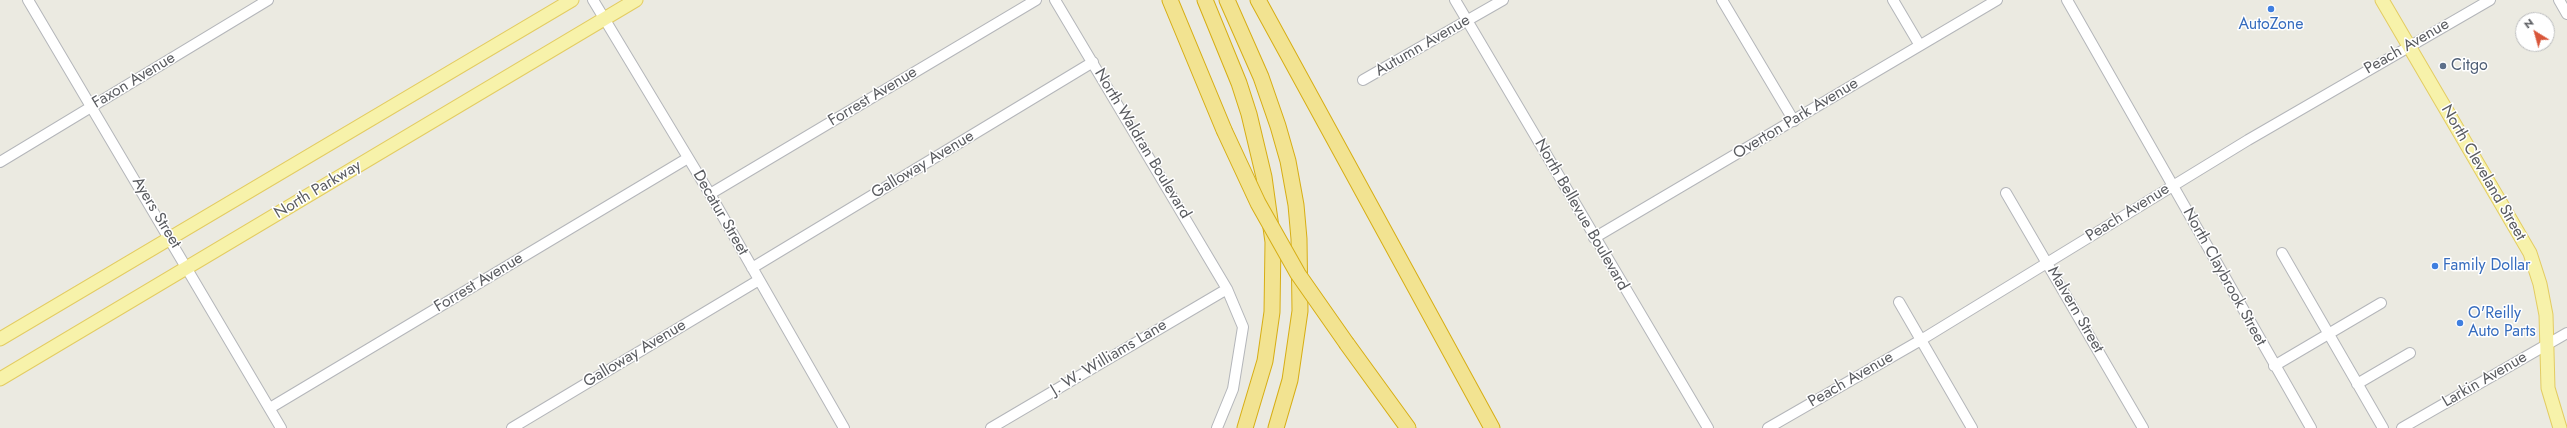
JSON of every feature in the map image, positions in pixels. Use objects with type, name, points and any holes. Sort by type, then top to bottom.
[{"type":"highway","points":[[1170,0],[1224,130],[1258,203],[1298,274],[1408,428]]},
{"type":"highway","points":[[1206,0],[1239,83],[1249,114],[1264,177],[1273,242],[1272,312],[1265,361],[1245,428]]},
{"type":"highway","points":[[1227,0],[1261,76],[1278,126],[1288,161],[1296,205],[1299,239],[1300,310],[1290,380],[1276,428]]},
{"type":"highway","points":[[1258,0],[1408,277],[1492,425]]},
{"type":"main road","name":"North Parkway","points":[[0,339],[572,0]]},
{"type":"main road","name":"North Parkway","points":[[0,379],[188,269],[636,0]]},
{"type":"main road","name":"North Cleveland Street","points":[[2382,0],[2530,253],[2540,284],[2547,344],[2546,365],[2548,388],[2560,428]]},
{"type":"street","name":"Ayers Street","points":[[28,0],[171,239],[281,428]]},
{"type":"street","name":"Faxon Avenue","points":[[0,162],[268,0]]},
{"type":"street","name":"Decatur Street","points":[[593,0],[710,194],[844,428]]},
{"type":"street","name":"Forrest Avenue","points":[[710,194],[1036,0]]},
{"type":"street","name":"North Waldran Boulevard","points":[[1055,0],[1227,289]]},
{"type":"street","name":"North Bellevue Boulevard","points":[[1455,0],[1594,238],[1708,428]]},
{"type":"street","name":"Autumn Avenue","points":[[1363,80],[1503,0]]},
{"type":"street","points":[[1722,0],[1794,121]]},
{"type":"street","points":[[1893,0],[1920,44]]},
{"type":"street","name":"Overton Park Avenue","points":[[1594,238],[1794,121],[1920,44],[1997,0]]},
{"type":"street","name":"North Claybrook Street","points":[[2067,0],[2274,366],[2311,428]]},
{"type":"street","name":"Peach Avenue","points":[[1768,428],[1921,340],[2048,264],[2173,185],[2409,45],[2490,0]]},
{"type":"street","points":[[2559,0],[2567,14]]},
{"type":"street","name":"Galloway Avenue","points":[[752,268],[1093,62]]},
{"type":"street","name":"Forrest Avenue","points":[[270,408],[688,158]]},
{"type":"street","name":"Malvern Street","points":[[2006,193],[2143,428]]},
{"type":"street","points":[[2282,253],[2383,428]]},
{"type":"street","name":"Galloway Avenue","points":[[512,428],[758,280]]},
{"type":"street","points":[[1217,428],[1233,389],[1243,327],[1227,289]]},
{"type":"street","name":"J. W. Williams Lane","points":[[992,428],[1227,289]]},
{"type":"street","points":[[1899,302],[1972,428]]},
{"type":"street","points":[[2274,366],[2381,303]]},
{"type":"street","name":"Larkin Avenue","points":[[2402,428],[2567,333]]},
{"type":"street","points":[[2357,384],[2410,353]]},
{"type":"place","name":"AutoZone","points":[[2271,9]]},
{"type":"place","name":"Citgo","points":[[2443,66]]},
{"type":"place","name":"Family Dollar","points":[[2435,266]]},
{"type":"place","name":"O'Reilly Auto Parts","points":[[2460,323]]}]
